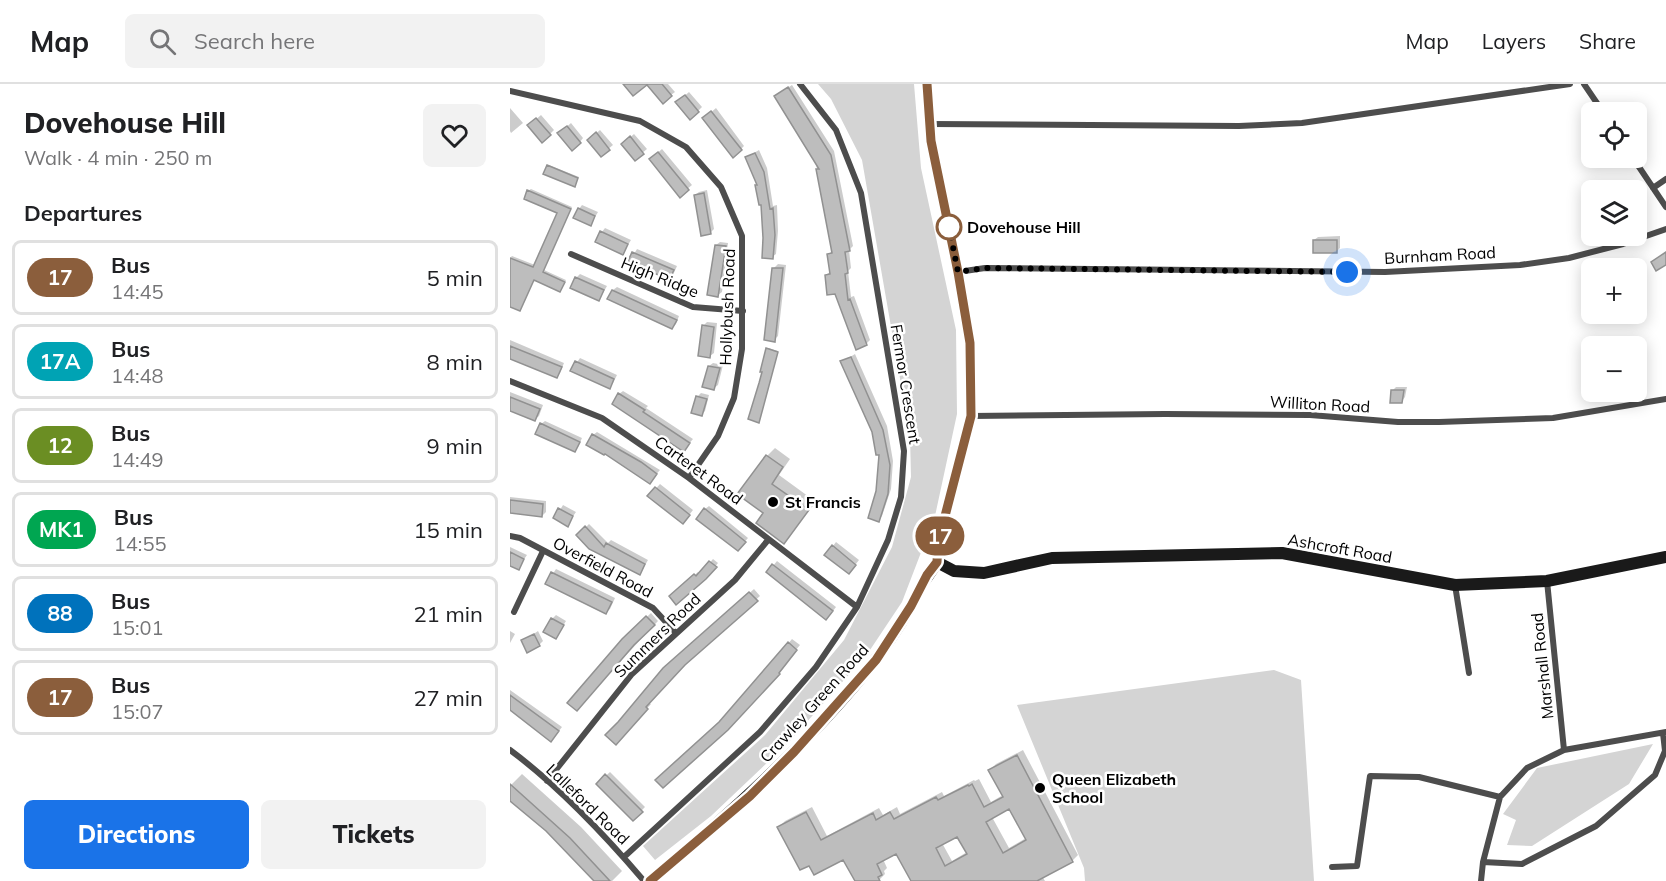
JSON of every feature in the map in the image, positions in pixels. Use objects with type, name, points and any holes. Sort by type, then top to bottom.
[{"type":"street","name":"Fermor Crescent","points":[[624,857],[760,732],[816,667],[857,607],[881,556],[901,497],[904,451],[861,193],[836,130],[800,84]]},
{"type":"street","name":"Crawley Green Road","points":[[650,881],[750,796],[837,706],[876,660],[937,562],[938,543],[971,416],[970,343],[931,141],[927,84]]},
{"type":"street","points":[[929,124],[1239,126],[1302,123],[1570,84]]},
{"type":"street","points":[[1584,84],[1596,102]]},
{"type":"street","name":"Hollybush Road","points":[[510,91],[640,121],[686,147],[721,188],[742,236],[742,349],[734,398],[718,436],[689,478]]},
{"type":"street","points":[[1640,168],[1666,207]]},
{"type":"street","points":[[1653,188],[1666,179]]},
{"type":"street","name":"Burnham Road","points":[[958,272],[985,268],[1385,272],[1520,265],[1569,258],[1623,244],[1666,229]]},
{"type":"street","name":"High Ridge","points":[[571,254],[693,307],[743,311]]},
{"type":"street","name":"Carteret Road","points":[[510,381],[602,418],[689,478],[857,607]]},
{"type":"street","name":"Williton Road","points":[[971,416],[1288,415],[1398,422],[1439,422],[1553,418],[1666,399]]},
{"type":"street","name":"Overfield Road","points":[[510,536],[520,538],[653,608],[676,633]]},
{"type":"street","name":"Summers Road","points":[[547,781],[632,674],[735,580],[768,540]]},
{"type":"street","points":[[514,612],[543,551]]},
{"type":"street","name":"Ashcroft Road","points":[[937,562],[954,571],[984,573],[1052,558],[1282,553],[1455,585],[1547,580],[1666,557]]},
{"type":"street","name":"Marshall Road","points":[[1547,580],[1564,750]]},
{"type":"street","points":[[1455,585],[1469,673]]},
{"type":"street","points":[[1481,881],[1483,862],[1500,797],[1527,768],[1564,750],[1665,732],[1665,751],[1655,775],[1596,826],[1522,864],[1483,862]]},
{"type":"street","name":"Lalleford Road","points":[[511,753],[547,781],[624,857],[644,881]]},
{"type":"street","points":[[1332,867],[1357,866],[1370,776],[1419,777],[1500,797]]},
{"type":"shaded area","points":[[818,84],[914,84],[921,168],[956,330],[957,414],[935,516],[902,602],[868,653],[789,742],[711,816],[655,860],[643,846],[765,735],[844,640],[892,547],[911,477],[910,436],[862,160],[831,99]]},
{"type":"shaded area","points":[[1274,670],[1301,680],[1314,881],[1085,881],[1084,868],[1017,705]]},
{"type":"shaded area","points":[[1653,744],[1629,784],[1532,846],[1507,845],[1516,820],[1503,814],[1537,768]]},
{"type":"building","points":[[623,84],[662,84],[672,96],[663,104],[647,85],[633,96]]},
{"type":"building","points":[[788,87],[831,155],[850,251],[845,252],[848,300],[850,299],[867,345],[856,350],[835,294],[827,295],[825,275],[830,274],[827,254],[832,253],[816,169],[819,169],[774,96]]},
{"type":"building","points":[[685,95],[699,112],[690,120],[675,102]]},
{"type":"building","points":[[711,111],[742,150],[733,158],[702,118]]},
{"type":"building","points":[[536,118],[551,135],[542,143],[527,125]]},
{"type":"building","points":[[567,126],[581,143],[572,151],[557,133]]},
{"type":"building","points":[[596,132],[610,150],[601,157],[587,140]]},
{"type":"building","points":[[630,136],[644,154],[635,161],[621,144]]},
{"type":"building","points":[[658,152],[689,190],[680,198],[649,159]]},
{"type":"building","points":[[755,153],[764,172],[770,209],[773,208],[775,235],[773,259],[762,258],[761,205],[759,205],[755,185],[757,185],[745,157]]},
{"type":"building","points":[[547,165],[578,178],[575,187],[543,174]]},
{"type":"building","points":[[527,190],[571,209],[543,272],[565,282],[560,292],[534,280],[520,311],[510,307],[510,258],[533,267],[557,213],[524,199]]},
{"type":"building","points":[[704,193],[711,234],[701,236],[694,195]]},
{"type":"building","points":[[578,208],[595,216],[591,226],[573,218]]},
{"type":"building","points":[[600,231],[628,244],[623,255],[595,242]]},
{"type":"building","points":[[1313,240],[1337,240],[1337,253],[1313,253]]},
{"type":"building","points":[[715,245],[726,246],[718,297],[707,295]]},
{"type":"building","points":[[632,252],[674,270],[669,280],[628,261]]},
{"type":"building","points":[[1666,252],[1666,265],[1656,271],[1651,262]]},
{"type":"building","points":[[772,268],[783,268],[775,342],[764,340]]},
{"type":"building","points":[[575,277],[604,290],[599,301],[570,288]]},
{"type":"building","points":[[612,290],[677,320],[672,329],[607,299]]},
{"type":"building","points":[[702,325],[714,327],[710,358],[698,356]]},
{"type":"building","points":[[510,346],[562,367],[557,378],[510,359]]},
{"type":"building","points":[[766,348],[778,352],[759,423],[748,419],[762,372],[760,372]]},
{"type":"building","points":[[851,357],[883,430],[890,465],[888,494],[879,522],[868,518],[876,491],[879,455],[876,455],[872,432],[840,361]]},
{"type":"building","points":[[575,361],[614,379],[610,389],[570,371]]},
{"type":"building","points":[[708,366],[720,368],[714,390],[702,387]]},
{"type":"building","points":[[1391,390],[1404,390],[1402,403],[1390,403]]},
{"type":"building","points":[[618,393],[690,443],[684,452],[612,404]]},
{"type":"building","points":[[696,396],[707,399],[702,416],[691,413]]},
{"type":"building","points":[[510,397],[540,409],[535,421],[510,411]]},
{"type":"building","points":[[540,423],[580,442],[575,452],[535,434]]},
{"type":"building","points":[[592,434],[641,462],[657,474],[650,484],[605,454],[586,445]]},
{"type":"building","name":"St Francis","points":[[766,455],[783,467],[772,484],[809,510],[784,544],[756,523],[763,513],[737,494]]},
{"type":"building","points":[[655,487],[690,515],[683,524],[647,496]]},
{"type":"building","points":[[510,500],[543,504],[542,517],[510,513]]},
{"type":"building","points":[[558,508],[573,516],[568,527],[553,518]]},
{"type":"building","points":[[704,508],[746,542],[738,551],[696,519]]},
{"type":"building","points":[[585,526],[604,547],[606,543],[645,564],[640,575],[589,549],[576,535]]},
{"type":"building","points":[[832,545],[856,565],[849,574],[824,555]]},
{"type":"building","points":[[510,552],[524,559],[519,570],[510,566]]},
{"type":"building","points":[[709,561],[717,567],[676,605],[669,596],[694,574],[696,576]]},
{"type":"building","points":[[772,564],[833,611],[826,620],[766,572]]},
{"type":"building","points":[[551,572],[612,602],[606,614],[545,584]]},
{"type":"building","points":[[749,592],[758,601],[685,665],[646,707],[648,709],[616,745],[605,735],[663,668]]},
{"type":"building","points":[[646,616],[655,625],[634,645],[577,711],[567,703],[622,639]]},
{"type":"building","points":[[551,618],[564,625],[556,639],[543,632]]},
{"type":"building","points":[[534,634],[540,646],[527,653],[521,640]]},
{"type":"building","points":[[788,642],[797,650],[780,674],[728,730],[663,788],[655,780],[719,722]]},
{"type":"building","points":[[510,695],[559,731],[551,742],[510,710]]},
{"type":"building","points":[[1017,755],[1073,862],[1037,881],[911,881],[896,854],[877,864],[882,875],[878,877],[880,881],[855,881],[843,860],[814,875],[809,866],[800,870],[777,827],[806,812],[821,840],[873,813],[876,820],[890,812],[894,819],[936,797],[938,800],[972,784],[984,807],[1003,797],[988,770]],"holes":[[[1009,809],[1026,840],[1003,853],[986,822]],[[957,837],[967,854],[945,866],[936,848]]]},
{"type":"building","points":[[605,774],[643,812],[633,821],[596,784]]},
{"type":"building","points":[[510,784],[570,838],[610,881],[594,881],[546,831],[510,801]]},
{"type":"bus line","name":"17","points":[[650,881],[750,796],[837,706],[876,660],[937,562],[938,543],[971,416],[970,343],[931,141],[927,84]]},
{"type":"place","name":"Dovehouse Hill","points":[[949,227]]},
{"type":"place","name":"St Francis","points":[[773,502]]},
{"type":"place","name":"Queen Elizabeth School","points":[[1040,788]]},
{"type":"route","points":[[949,227],[958,272],[985,268],[1347,272]]}]
